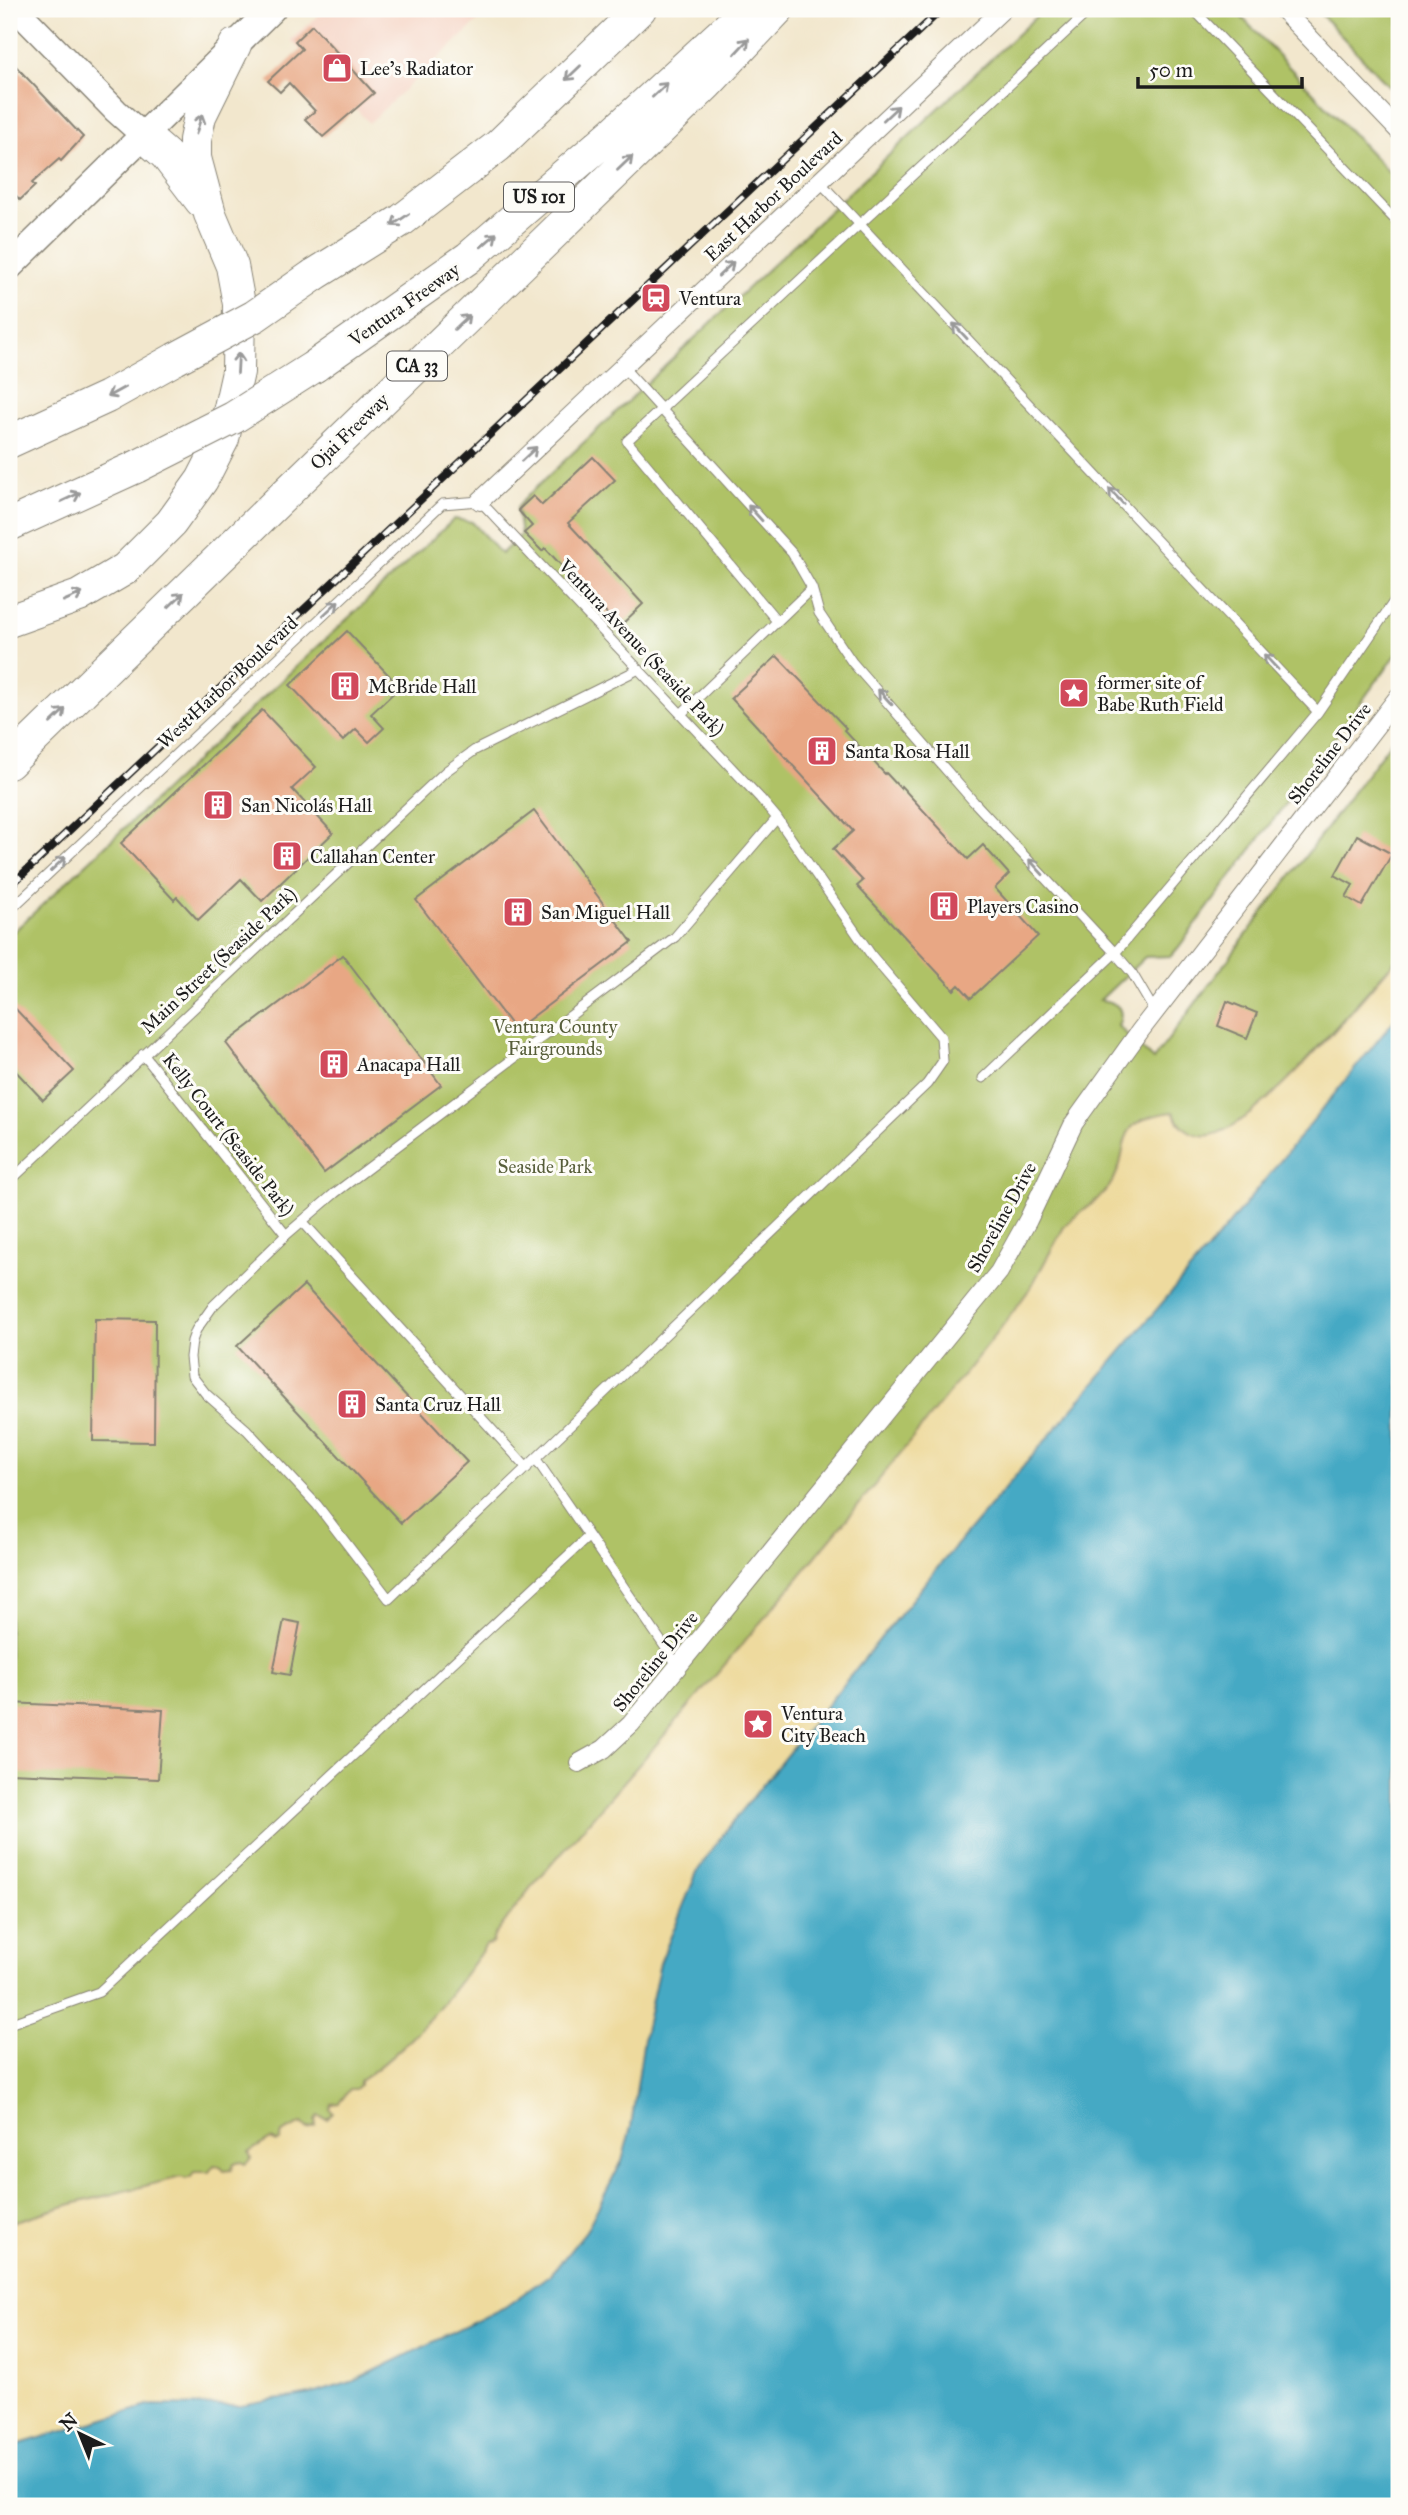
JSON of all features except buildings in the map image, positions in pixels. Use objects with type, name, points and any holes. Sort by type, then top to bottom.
[{"type":"highway","points":[[9,442],[107,397],[255,316],[402,220],[498,146],[640,9]]},
{"type":"highway","name":"Ventura Freeway","points":[[9,525],[136,467],[233,418],[315,366],[468,258],[614,132],[748,9]]},
{"type":"highway","name":"Ojai Freeway","points":[[9,763],[707,84],[778,9]]},
{"type":"highway","points":[[9,621],[79,596],[125,569],[171,523],[207,470],[223,439],[238,372],[239,304],[232,266],[210,214],[195,158],[195,135],[200,116],[235,45]]},
{"type":"highway","points":[[143,135],[166,155],[210,214]]},
{"type":"main road","points":[[16,9],[143,135]]},
{"type":"main road","points":[[9,267],[272,9]]},
{"type":"street","name":"East Harbor Boulevard","points":[[480,501],[1003,9]]},
{"type":"street","points":[[1282,9],[1399,131]]},
{"type":"street","name":"Shoreline Drive","points":[[579,1763],[618,1738],[999,1272],[1028,1220],[1074,1123],[1155,1012],[1399,696]]},
{"type":"lane","points":[[777,621],[627,442],[1091,9]]},
{"type":"lane","points":[[1193,9],[1399,224]]},
{"type":"lane","points":[[819,181],[1318,712]]},
{"type":"lane","points":[[622,366],[792,553],[812,588],[819,612],[852,662],[974,802],[1115,953],[1132,973],[1155,1012]]},
{"type":"lane","name":"Ventura Avenue (Seaside Park)","points":[[480,501],[777,818],[872,956],[941,1037],[943,1062],[927,1084],[536,1459]]},
{"type":"lane","name":"West Harbor Boulevard","points":[[9,911],[442,504],[480,501]]},
{"type":"lane","points":[[681,714],[812,588]]},
{"type":"lane","points":[[983,1078],[1115,953],[1318,712],[1399,594]]},
{"type":"lane","name":"Main Street (Seaside Park)","points":[[9,1182],[446,771],[475,750],[639,669]]},
{"type":"lane","points":[[678,1666],[536,1459],[389,1599],[317,1505],[247,1430],[206,1394],[192,1376],[190,1357],[192,1341],[203,1318],[286,1235],[335,1193],[675,937],[777,818]]},
{"type":"lane","name":"Kelly Court (Seaside Park)","points":[[144,1054],[286,1235]]},
{"type":"lane","points":[[302,1221],[527,1468]]},
{"type":"lane","points":[[9,2024],[99,1992],[589,1536]]},
{"type":"shaded area","points":[[325,9],[491,9],[369,123],[291,40]]},
{"type":"green space","name":"Ventura County Fairgrounds","points":[[1044,9],[1234,9],[1399,183],[1399,651],[1178,948],[1171,956],[1145,957],[1100,1000],[1111,1002],[1118,1007],[1121,1015],[1118,1026],[1153,1060],[1399,731],[1399,956],[1304,1063],[644,1893],[9,2416],[9,936],[454,519],[472,522],[501,554],[521,535],[517,508],[527,496]]},
{"type":"green space","points":[[1316,9],[1399,9],[1399,97]]},
{"type":"sand","name":"Ventura City Beach","points":[[1399,956],[1399,1082],[637,2146],[515,2352],[9,2471],[9,2223],[72,2204],[181,2177],[186,2179],[194,2172],[209,2172],[214,2165],[220,2166],[224,2171],[232,2170],[234,2163],[240,2161],[245,2164],[251,2159],[249,2152],[271,2139],[280,2141],[282,2133],[302,2123],[308,2129],[316,2126],[315,2120],[318,2116],[327,2119],[333,2113],[330,2109],[332,2104],[339,2103],[350,2089],[356,2089],[360,2081],[396,2052],[429,2019],[486,1945],[492,1944],[494,1936],[532,1886],[715,1676],[894,1461],[1010,1316],[1031,1287],[1064,1227],[1109,1187],[1117,1174],[1130,1130],[1138,1122],[1152,1116],[1173,1112],[1183,1127],[1198,1135],[1211,1135],[1232,1126],[1283,1085]]},
{"type":"water","points":[[1399,1014],[1399,2506],[9,2506],[9,2447],[152,2405],[240,2406],[316,2393],[354,2381],[505,2307],[552,2273],[586,2231],[622,2161],[631,2127],[645,2031],[660,1963],[697,1872],[720,1838],[933,1573],[1230,1223]]},
{"type":"railway","points":[[9,887],[942,9]]},
{"type":"place","name":"Lee's Radiator","points":[[337,68]]},
{"type":"place","name":"Ventura","points":[[656,298]]},
{"type":"place","name":"McBride Hall","points":[[345,686]]},
{"type":"place","name":"former site of Babe Ruth Field","points":[[1074,693]]},
{"type":"place","name":"Santa Rosa Hall","points":[[822,751]]},
{"type":"place","name":"San Nicolás Hall","points":[[218,805]]},
{"type":"place","name":"Callahan Center","points":[[287,856]]},
{"type":"place","name":"Players Casino","points":[[944,906]]},
{"type":"place","name":"San Miguel Hall","points":[[518,912]]},
{"type":"place","name":"Anacapa Hall","points":[[334,1064]]},
{"type":"place","name":"Santa Cruz Hall","points":[[352,1404]]},
{"type":"place","name":"Ventura City Beach","points":[[758,1724]]},
{"type":"park label","name":"Seaside Park","points":[[545,1166]]}]
